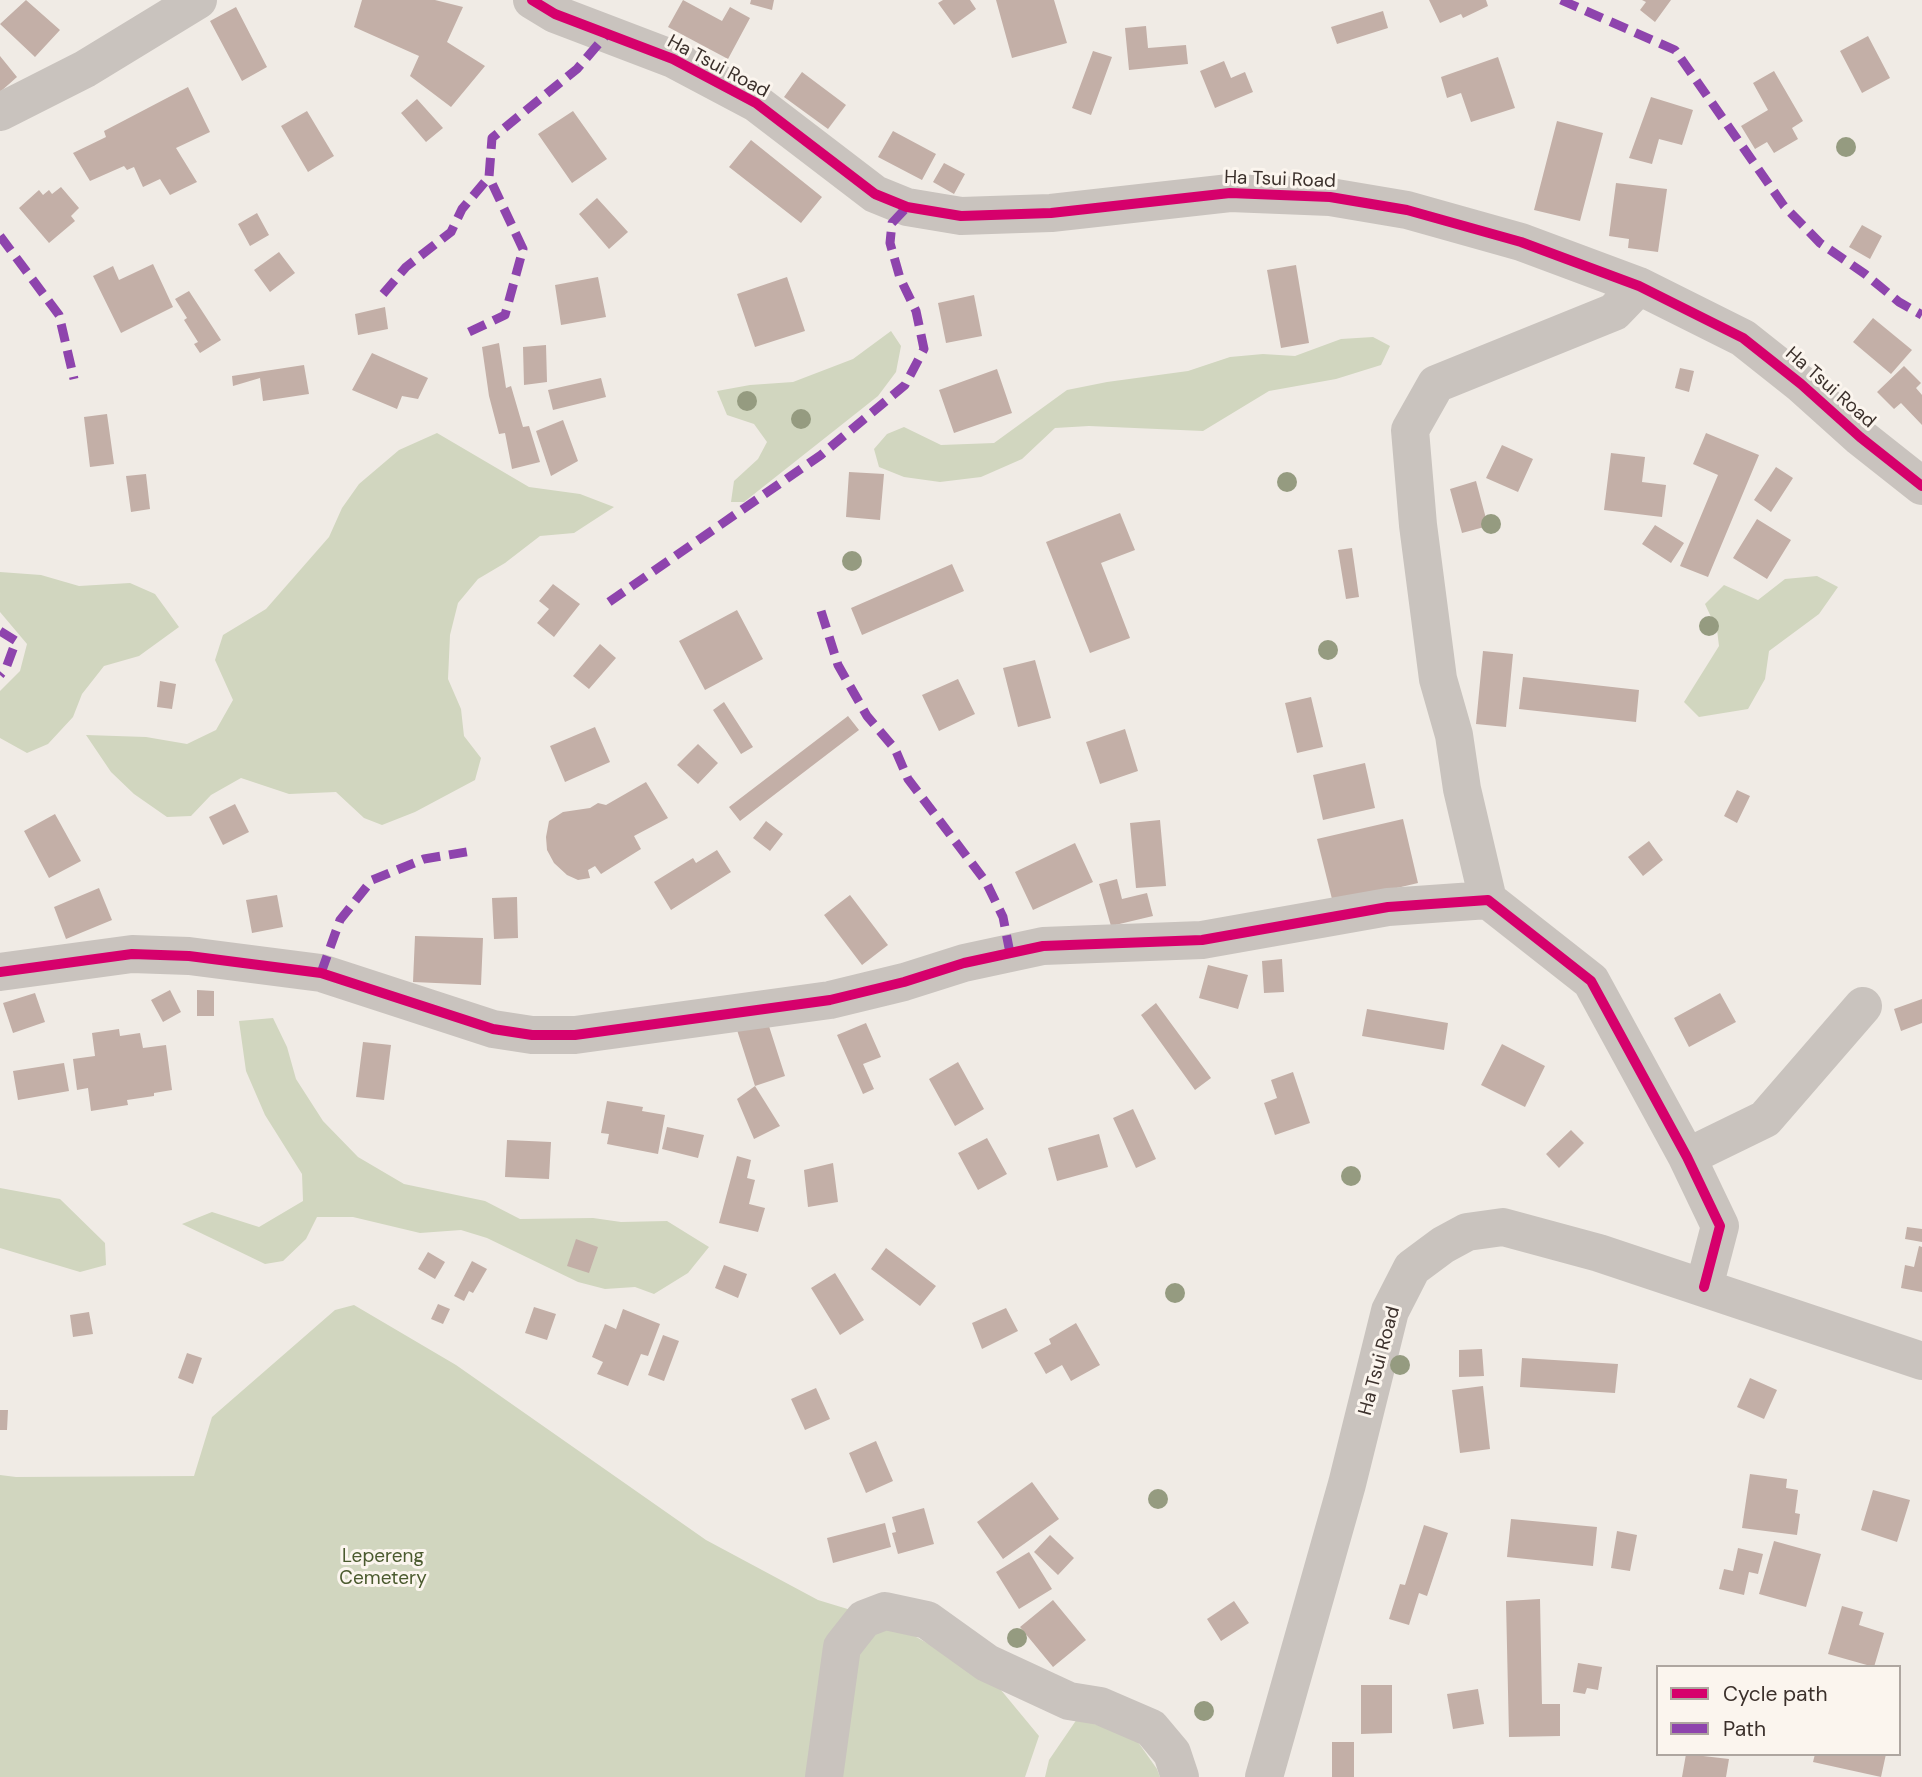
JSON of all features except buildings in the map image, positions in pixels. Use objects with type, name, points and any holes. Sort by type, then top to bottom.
[{"type":"street","points":[[0,113],[85,69],[198,0]]},
{"type":"street","name":"Ha Tsui Road","points":[[551,5],[711,78],[756,103],[874,194],[907,207],[961,216],[1051,213],[1230,193],[1330,197],[1407,210],[1521,242],[1639,286],[1743,338],[1922,486]]},
{"type":"street","points":[[1639,286],[1614,312],[1436,384],[1410,430],[1418,525],[1438,679],[1454,735],[1462,789],[1489,900],[1591,981],[1687,1157],[1720,1226],[1704,1287]]},
{"type":"street","points":[[0,972],[132,954],[189,956],[321,973],[493,1029],[532,1035],[575,1035],[830,1000],[904,982],[964,963],[1043,946],[1202,940],[1388,907],[1489,900]]},
{"type":"street","points":[[1687,1157],[1765,1119],[1863,1006]]},
{"type":"street","name":"Ha Tsui Road","points":[[1264,1777],[1347,1485],[1390,1311],[1412,1268],[1443,1245],[1467,1232],[1503,1227],[1599,1252],[1922,1361]]},
{"type":"street","points":[[824,1777],[842,1647],[864,1619],[885,1611],[927,1620],[986,1663],[1069,1701],[1100,1706],[1151,1728],[1172,1753],[1180,1777]]},
{"type":"green space","points":[[891,331],[901,346],[896,372],[878,396],[744,502],[731,502],[734,481],[758,459],[767,442],[754,424],[727,415],[717,391],[793,382],[853,359]]},
{"type":"green space","points":[[1373,337],[1390,346],[1381,365],[1336,379],[1269,391],[1203,431],[1089,426],[1055,428],[1022,459],[981,477],[940,482],[904,477],[879,467],[874,449],[887,434],[904,427],[941,445],[994,443],[1067,390],[1188,371],[1230,357],[1263,354],[1295,356],[1341,339]]},
{"type":"green space","points":[[437,433],[529,487],[580,494],[614,507],[574,533],[540,536],[505,563],[478,579],[458,603],[450,635],[448,679],[461,709],[464,736],[481,758],[475,780],[415,812],[382,825],[364,818],[336,792],[289,794],[241,778],[211,795],[191,816],[167,817],[134,794],[111,772],[86,735],[146,737],[187,744],[216,730],[233,700],[215,660],[223,635],[266,609],[329,537],[342,508],[359,484],[399,450]]},
{"type":"green space","points":[[0,572],[41,575],[79,586],[130,583],[155,594],[179,627],[139,656],[104,666],[82,694],[73,717],[48,744],[27,753],[0,738],[0,691],[20,671],[27,644],[0,612]]},
{"type":"green space","points":[[1817,576],[1838,587],[1819,614],[1769,651],[1765,679],[1748,709],[1699,717],[1684,702],[1719,646],[1717,630],[1705,604],[1724,585],[1758,600],[1785,579]]},
{"type":"green space","points":[[273,1018],[287,1047],[296,1079],[323,1121],[358,1157],[404,1184],[485,1201],[520,1219],[667,1221],[709,1247],[688,1273],[654,1294],[635,1287],[605,1289],[578,1282],[487,1238],[461,1230],[420,1233],[353,1217],[317,1217],[306,1239],[283,1261],[265,1264],[182,1224],[212,1212],[259,1227],[303,1201],[302,1174],[265,1115],[246,1071],[239,1021]]},
{"type":"green space","points":[[0,1188],[60,1199],[105,1243],[106,1265],[80,1272],[0,1248]]},
{"type":"green space","name":"Lepereng Cemetery","points":[[354,1305],[456,1365],[706,1540],[818,1600],[887,1621],[991,1678],[1039,1736],[1025,1777],[0,1777],[0,1475],[194,1476],[212,1417],[335,1310]]},
{"type":"green space","points":[[1077,1719],[1133,1735],[1160,1777],[1045,1777],[1049,1760]]},
{"type":"marked path","points":[[1561,0],[1675,50],[1784,206],[1820,243],[1899,302],[1922,315]]},
{"type":"marked path","points":[[469,332],[505,315],[523,249],[489,177],[492,138],[577,69],[607,34]]},
{"type":"marked path","points":[[383,294],[406,267],[451,232],[462,209],[489,177]]},
{"type":"marked path","points":[[609,602],[821,455],[905,385],[924,349],[916,311],[900,278],[890,243],[892,223],[907,207]]},
{"type":"marked path","points":[[0,236],[59,315],[74,379]]},
{"type":"marked path","points":[[821,611],[838,665],[867,716],[895,749],[908,779],[986,882],[1003,917],[1010,953]]},
{"type":"marked path","points":[[0,631],[16,641],[6,668],[0,675]]},
{"type":"marked path","points":[[321,973],[340,920],[372,880],[424,859],[472,851]]},
{"type":"cycle path","points":[[532,0],[555,14],[673,59],[756,103],[875,194],[907,207],[961,216],[1051,213],[1230,193],[1330,197],[1407,210],[1521,242],[1639,286],[1743,338],[1922,486]]},
{"type":"cycle path","points":[[0,972],[132,954],[189,956],[321,973],[493,1029],[532,1035],[575,1035],[830,1000],[904,982],[964,963],[1043,946],[1202,940],[1388,907],[1488,900],[1591,981],[1687,1157],[1720,1226],[1704,1287]]}]
